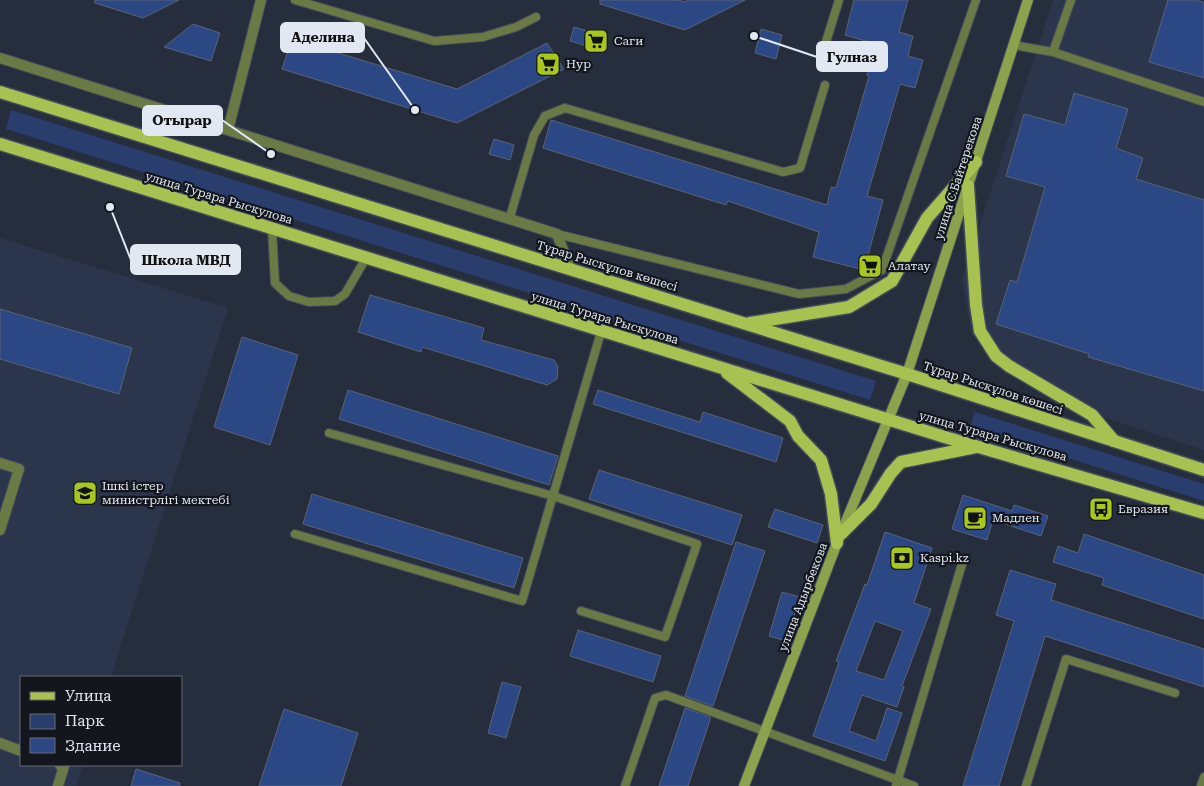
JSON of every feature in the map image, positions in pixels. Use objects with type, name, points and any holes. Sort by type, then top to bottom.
[{"type":"main road","name":"улица С.Байтерекова","points":[[890,419],[907,374],[1028,0]]},
{"type":"main road","name":"Тұрар Рыскұлов көшесі","points":[[0,92],[907,374],[1204,470]]},
{"type":"main road","name":"улица Турара Рыскулова","points":[[0,144],[601,332],[1204,513]]},
{"type":"main road","points":[[746,324],[848,307],[892,281],[927,218],[976,162]]},
{"type":"main road","points":[[968,186],[976,305],[980,331],[986,343],[996,356],[1009,366],[1092,415],[1114,441]]},
{"type":"main road","points":[[719,367],[790,421],[798,436],[821,460],[831,494],[839,538]]},
{"type":"main road","name":"улица Адырбекова","points":[[744,786],[839,538],[890,419]]},
{"type":"main road","points":[[839,538],[871,504],[891,473],[901,462],[979,446]]},
{"type":"street","points":[[228,130],[261,0]]},
{"type":"street","points":[[0,58],[510,217],[557,234],[571,270]]},
{"type":"street","points":[[0,463],[19,469],[0,530]]},
{"type":"street","points":[[0,743],[20,751]]},
{"type":"street","points":[[58,786],[64,766]]},
{"type":"lane","points":[[295,0],[434,41],[483,37],[516,28],[536,17]]},
{"type":"lane","points":[[825,45],[839,0]]},
{"type":"lane","points":[[557,234],[799,294],[846,289],[882,270],[976,0]]},
{"type":"lane","points":[[1053,52],[1071,0]]},
{"type":"lane","points":[[1014,45],[1053,52],[1204,102]]},
{"type":"lane","points":[[510,217],[534,135],[545,116],[565,108],[782,172],[800,168],[825,86]]},
{"type":"lane","points":[[272,229],[275,283],[289,296],[309,302],[335,301],[345,294],[366,258]]},
{"type":"lane","points":[[295,534],[522,602],[601,332]]},
{"type":"lane","points":[[329,433],[552,496],[697,544],[665,638],[581,611]]},
{"type":"lane","points":[[897,783],[962,564]]},
{"type":"lane","points":[[1026,786],[1066,659],[1175,693]]},
{"type":"lane","points":[[625,786],[655,698],[666,695],[765,731],[897,783],[914,786]]},
{"type":"lane","points":[[1201,786],[1204,777]]},
{"type":"shaded area","points":[[1053,0],[1204,0],[1204,450],[1106,418],[999,364],[972,335],[962,280]]},
{"type":"shaded area","name":"Ішкі істер министрлігі мектебі","points":[[0,238],[228,308],[111,676],[20,676],[20,766],[83,766],[77,786],[0,786]]},
{"type":"green space","points":[[11,110],[876,381],[870,400],[6,129]]},
{"type":"green space","points":[[975,412],[1204,484],[1204,501],[970,427]]},
{"type":"building","points":[[95,0],[179,0],[143,18],[95,3]]},
{"type":"building","points":[[600,0],[678,0],[684,2],[689,0],[745,0],[685,30],[600,4]]},
{"type":"building","points":[[854,0],[908,0],[899,32],[913,36],[908,56],[923,60],[915,88],[900,84],[867,196],[883,200],[864,270],[813,257],[819,232],[728,201],[726,205],[543,148],[551,120],[827,205],[831,187],[836,188],[869,76],[867,75],[876,44],[845,35]]},
{"type":"building","points":[[1168,0],[1196,0],[1204,3],[1204,78],[1149,62]]},
{"type":"building","points":[[193,24],[220,33],[211,61],[164,47]]},
{"type":"building","points":[[574,27],[594,33],[590,47],[570,41]]},
{"type":"building","points":[[761,29],[782,35],[776,59],[755,53]]},
{"type":"building","points":[[292,39],[457,89],[547,43],[564,69],[457,123],[282,69]]},
{"type":"building","points":[[1074,93],[1128,109],[1116,148],[1143,158],[1136,179],[1204,200],[1204,391],[1088,357],[1089,354],[996,324],[1010,280],[1017,282],[1045,187],[1006,176],[1024,114],[1065,125]]},
{"type":"building","points":[[494,139],[514,145],[510,160],[489,154]]},
{"type":"building","points":[[370,295],[484,328],[481,340],[554,360],[558,366],[557,379],[547,385],[422,347],[421,352],[358,332]]},
{"type":"building","points":[[0,309],[132,348],[119,394],[0,359]]},
{"type":"building","points":[[242,337],[298,355],[270,445],[214,427]]},
{"type":"building","points":[[348,390],[558,456],[549,485],[339,419]]},
{"type":"building","points":[[598,390],[700,422],[703,412],[783,438],[776,462],[593,404]]},
{"type":"building","points":[[599,470],[742,515],[732,545],[589,499]]},
{"type":"building","points":[[312,494],[523,558],[514,588],[303,524]]},
{"type":"building","points":[[963,495],[1012,511],[1014,505],[1048,516],[1041,536],[993,520],[987,540],[952,529]]},
{"type":"building","points":[[775,509],[823,525],[817,543],[768,527]]},
{"type":"building","points":[[885,532],[932,548],[914,603],[931,609],[902,686],[904,687],[897,707],[862,695],[849,731],[876,741],[887,708],[902,713],[885,761],[813,736],[839,662],[836,661],[865,584],[867,585]],"holes":[[[875,621],[903,631],[884,680],[856,671]]]},
{"type":"building","points":[[1084,534],[1204,575],[1204,619],[1102,585],[1104,578],[1053,562],[1058,546],[1078,553]]},
{"type":"building","points":[[736,542],[765,551],[713,706],[685,696]]},
{"type":"building","points":[[1010,570],[1056,584],[1051,600],[1204,649],[1204,687],[1045,636],[999,786],[963,786],[1014,621],[996,615]]},
{"type":"building","points":[[782,592],[800,597],[786,641],[769,636]]},
{"type":"building","points":[[578,630],[661,656],[653,682],[570,656]]},
{"type":"building","points":[[502,682],[521,687],[506,738],[488,733]]},
{"type":"building","points":[[685,708],[710,717],[688,786],[659,786]]},
{"type":"building","points":[[284,709],[358,733],[341,786],[259,786]]},
{"type":"building","points":[[136,769],[180,783],[180,786],[131,786]]},
{"type":"place","name":"Гулназ","points":[[754,36]]},
{"type":"place","name":"Саги","points":[[596,41]]},
{"type":"place","name":"Нур","points":[[548,64]]},
{"type":"place","name":"Аделина","points":[[415,110]]},
{"type":"place","name":"Отырар","points":[[271,154]]},
{"type":"place","name":"Школа МВД","points":[[110,207]]},
{"type":"place","name":"Алатау","points":[[870,266]]},
{"type":"place","name":"Ішкі істер министрлігі мектебі","points":[[85,493]]},
{"type":"place","name":"Евразия","points":[[1101,509]]},
{"type":"place","name":"Мадлен","points":[[975,518]]},
{"type":"place","name":"Kaspi.kz","points":[[902,558]]}]
